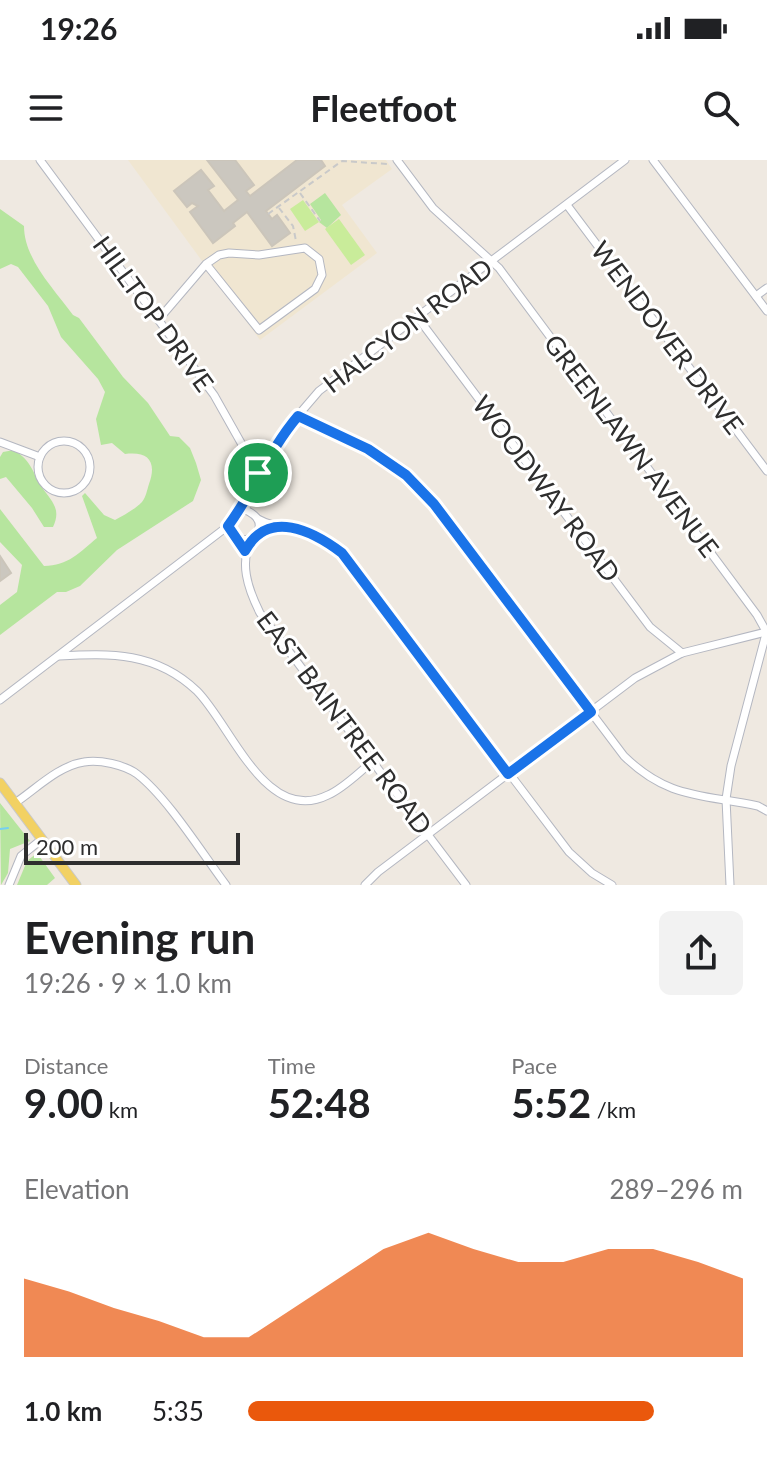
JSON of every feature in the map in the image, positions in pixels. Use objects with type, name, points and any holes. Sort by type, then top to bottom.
[{"type":"main road","points":[[0,783],[76,885]]},
{"type":"street","name":"HILLTOP DRIVE","points":[[40,160],[214,395],[258,473]]},
{"type":"street","name":"GREENLAWN AVENUE","points":[[397,160],[433,208],[492,262],[767,632]]},
{"type":"street","name":"HALCYON ROAD","points":[[0,700],[228,526],[283,433],[319,391],[625,160]]},
{"type":"street","points":[[653,160],[767,311]]},
{"type":"street","name":"WENDOVER DRIVE","points":[[567,205],[767,471]]},
{"type":"street","points":[[159,319],[206,264],[224,254],[259,255],[298,247],[310,250],[322,267],[321,279],[315,289],[262,329],[256,328],[206,264]]},
{"type":"street","points":[[756,296],[767,288]]},
{"type":"street","name":"WOODWAY ROAD","points":[[418,318],[650,627],[682,653]]},
{"type":"street","points":[[298,416],[368,449],[406,475],[434,504],[624,756],[644,776],[690,795],[726,799],[767,811]]},
{"type":"street","points":[[0,442],[40,457]]},
{"type":"street","points":[[56,442],[73,442],[88,455],[91,467],[85,484],[72,492],[52,490],[39,475],[40,457],[47,447],[56,442]]},
{"type":"street","points":[[241,508],[272,527],[302,530],[342,553],[569,852],[592,873],[612,885]]},
{"type":"street","points":[[245,551],[255,536],[258,519]]},
{"type":"street","points":[[228,526],[234,537],[244,541],[272,527]]},
{"type":"street","name":"EAST BAINTREE ROAD","points":[[234,537],[245,551],[247,578],[260,613],[466,885]]},
{"type":"street","points":[[365,885],[427,834],[635,678],[682,653],[767,632],[731,766],[726,799],[730,885]]},
{"type":"street","points":[[58,656],[111,653],[153,663],[175,675],[197,691],[263,781],[281,795],[295,800],[313,802],[331,794],[372,762]]},
{"type":"street","points":[[15,803],[66,768],[85,761],[109,763],[134,771],[153,788],[226,885]]},
{"type":"street","points":[[9,885],[21,856],[42,839]]},
{"type":"path","points":[[345,160],[387,164]]},
{"type":"path","points":[[268,214],[331,168],[350,160]]},
{"type":"path","points":[[299,192],[320,221]]},
{"type":"path","points":[[278,207],[293,226],[298,247]]},
{"type":"shaded area","points":[[128,160],[386,160],[392,169],[342,205],[377,253],[260,340]]},
{"type":"green space","points":[[325,193],[341,215],[327,228],[319,222],[321,220],[310,204]]},
{"type":"green space","points":[[303,200],[319,222],[305,231],[290,209]]},
{"type":"green space","points":[[0,209],[24,226],[34,262],[73,315],[79,318],[123,377],[148,403],[170,436],[179,437],[190,448],[201,480],[193,501],[117,550],[80,586],[57,592],[0,635],[0,605],[17,592],[22,565],[0,542],[0,509],[44,566],[60,564],[97,538],[82,496],[85,493],[104,515],[115,520],[142,502],[152,470],[145,456],[125,454],[112,443],[101,445],[96,419],[105,392],[98,379],[61,337],[48,306],[18,267],[11,264],[0,269]]},
{"type":"green space","points":[[339,219],[365,255],[351,265],[325,229]]},
{"type":"green space","points":[[14,450],[28,462],[54,505],[56,515],[53,527],[44,527],[6,477],[0,479],[0,457],[3,452]]},
{"type":"green space","points":[[0,803],[30,841],[10,849],[8,873],[1,885]]},
{"type":"green space","points":[[37,853],[55,878],[47,885],[17,885],[27,861]]},
{"type":"building","points":[[207,160],[235,160],[254,185],[246,191],[250,196],[297,160],[321,160],[325,166],[266,211],[272,219],[277,215],[290,233],[272,246],[247,212],[213,243],[190,212],[198,206],[192,203],[187,207],[174,191],[201,170],[214,186],[208,190],[224,211],[238,200]]},
{"type":"building","points":[[0,556],[11,573],[0,581]]},
{"type":"waterway","points":[[0,829],[8,828]]},
{"type":"route","points":[[298,416],[368,449],[406,475],[434,504],[591,712],[508,774],[342,553],[302,530],[272,527],[253,537],[245,551],[228,526],[247,500],[258,473],[283,433],[298,416]]}]
